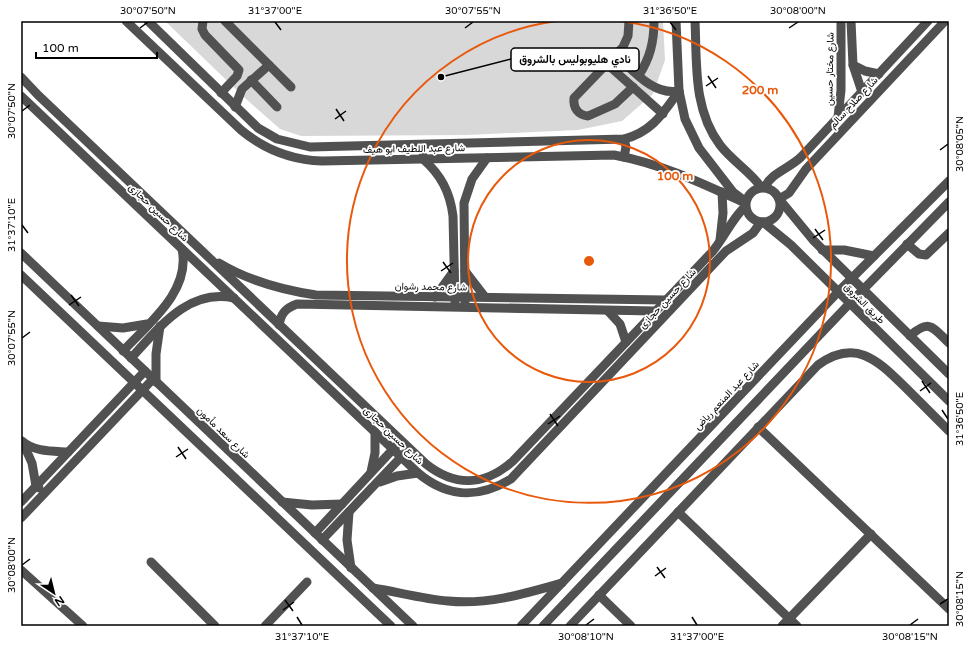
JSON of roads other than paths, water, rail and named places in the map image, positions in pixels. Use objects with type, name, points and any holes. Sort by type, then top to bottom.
[{"type":"street","name":"شارع عبد اللطيف ابو هيف","points":[[126,21],[241,130],[273,151],[297,159],[309,161],[614,155],[684,174],[745,204]]},
{"type":"street","name":"شارع عبد اللطيف ابو هيف","points":[[148,21],[249,121],[267,134],[298,145],[321,148],[624,139],[633,137],[650,128],[679,91]]},
{"type":"street","points":[[203,21],[203,32],[237,66],[239,72],[221,92]]},
{"type":"street","points":[[225,21],[291,87]]},
{"type":"street","points":[[630,21],[626,42],[616,55],[574,98],[574,105],[578,112],[588,116],[615,104],[633,87]]},
{"type":"street","points":[[639,75],[651,51],[654,35],[654,21]]},
{"type":"street","points":[[676,21],[679,91],[685,119],[695,141],[733,192],[745,204],[750,217],[762,222],[773,219],[777,216],[780,206],[780,199],[774,191],[763,187],[730,157],[720,145],[705,118],[698,88],[697,22]]},
{"type":"street","name":"شارع مختار حسين","points":[[838,118],[841,90],[841,21]]},
{"type":"street","points":[[851,21],[853,65],[862,92]]},
{"type":"street","name":"شارع صلاح سالم","points":[[763,187],[774,175],[791,166],[801,157],[928,21]]},
{"type":"street","name":"شارع صلاح سالم","points":[[780,199],[789,193],[806,169],[945,21]]},
{"type":"street","points":[[616,55],[658,90],[668,92],[679,91]]},
{"type":"street","points":[[607,64],[662,114]]},
{"type":"street","points":[[235,107],[242,89],[269,65]]},
{"type":"street","points":[[853,65],[865,71],[879,74]]},
{"type":"street","name":"شارع حسين حجازى","points":[[21,77],[204,254],[430,468],[446,477],[470,481],[493,476],[513,461],[719,243],[745,204]]},
{"type":"street","points":[[251,80],[277,107]]},
{"type":"street","name":"شارع حسين حجازى","points":[[21,96],[418,473],[439,487],[463,493],[488,490],[511,479],[726,252],[753,233],[762,222]]},
{"type":"street","points":[[624,139],[626,147],[624,157]]},
{"type":"street","points":[[422,145],[423,159],[441,179],[451,203],[453,216],[455,307]]},
{"type":"street","points":[[465,308],[464,203],[472,179],[487,158]]},
{"type":"street","name":"شارع عبد المنعم رياض","points":[[521,626],[838,292],[949,181]]},
{"type":"street","points":[[745,204],[751,192],[763,187]]},
{"type":"street","points":[[719,243],[723,223],[722,192]]},
{"type":"street","name":"طريق الشروق","points":[[780,199],[796,221],[822,250],[949,374]]},
{"type":"street","points":[[543,626],[863,289],[949,202]]},
{"type":"street","name":"طريق الشروق","points":[[762,222],[791,245],[949,401]]},
{"type":"street","points":[[907,244],[918,254],[926,255],[949,233]]},
{"type":"street","points":[[123,350],[175,293],[180,283],[185,260],[180,246],[185,235]]},
{"type":"street","points":[[822,250],[854,251],[874,256]]},
{"type":"street","name":"شارع سعد مأمون","points":[[21,253],[413,626]]},
{"type":"street","name":"شارع محمد رشوان","points":[[204,254],[239,274],[270,286],[296,292],[336,296],[666,300]]},
{"type":"street","points":[[465,270],[485,297]]},
{"type":"street","points":[[435,297],[454,271]]},
{"type":"street","points":[[21,275],[391,626]]},
{"type":"street","points":[[131,358],[170,316],[189,304],[212,297],[224,296],[234,298]]},
{"type":"street","name":"شارع محمد رشوان","points":[[279,325],[280,319],[286,310],[297,304],[657,310]]},
{"type":"street","points":[[608,310],[620,324],[626,342]]},
{"type":"street","points":[[657,310],[666,315]]},
{"type":"street","points":[[98,326],[123,328],[148,324]]},
{"type":"street","points":[[910,336],[921,326],[928,325],[934,328],[949,343]]},
{"type":"street","points":[[21,518],[142,390],[155,380],[156,354],[160,326]]},
{"type":"street","points":[[570,626],[818,365],[834,355],[853,352],[862,354],[879,362],[949,431]]},
{"type":"street","points":[[33,506],[23,500],[145,371]]},
{"type":"street","points":[[758,427],[949,609]]},
{"type":"street","points":[[371,474],[375,453],[375,432]]},
{"type":"street","points":[[315,533],[402,441]]},
{"type":"street","points":[[22,442],[45,451],[68,452]]},
{"type":"street","points":[[22,442],[32,463],[36,486],[45,493]]},
{"type":"street","points":[[322,540],[409,448]]},
{"type":"street","points":[[678,462],[689,472]]},
{"type":"street","points":[[376,483],[397,476],[418,473]]},
{"type":"street","points":[[282,502],[312,505],[342,504]]},
{"type":"street","points":[[349,512],[347,540],[351,568]]},
{"type":"street","points":[[678,512],[797,626]]},
{"type":"street","points":[[782,626],[871,534]]},
{"type":"street","points":[[151,562],[217,625]]},
{"type":"street","points":[[22,568],[83,626]]},
{"type":"street","points":[[265,626],[307,582]]},
{"type":"street","points":[[373,588],[448,601],[480,602],[517,596],[563,583]]},
{"type":"street","points":[[599,595],[631,626]]},
{"type":"place","name":"نادي هليوبوليس بالشروق","points":[[441,77]]}]
